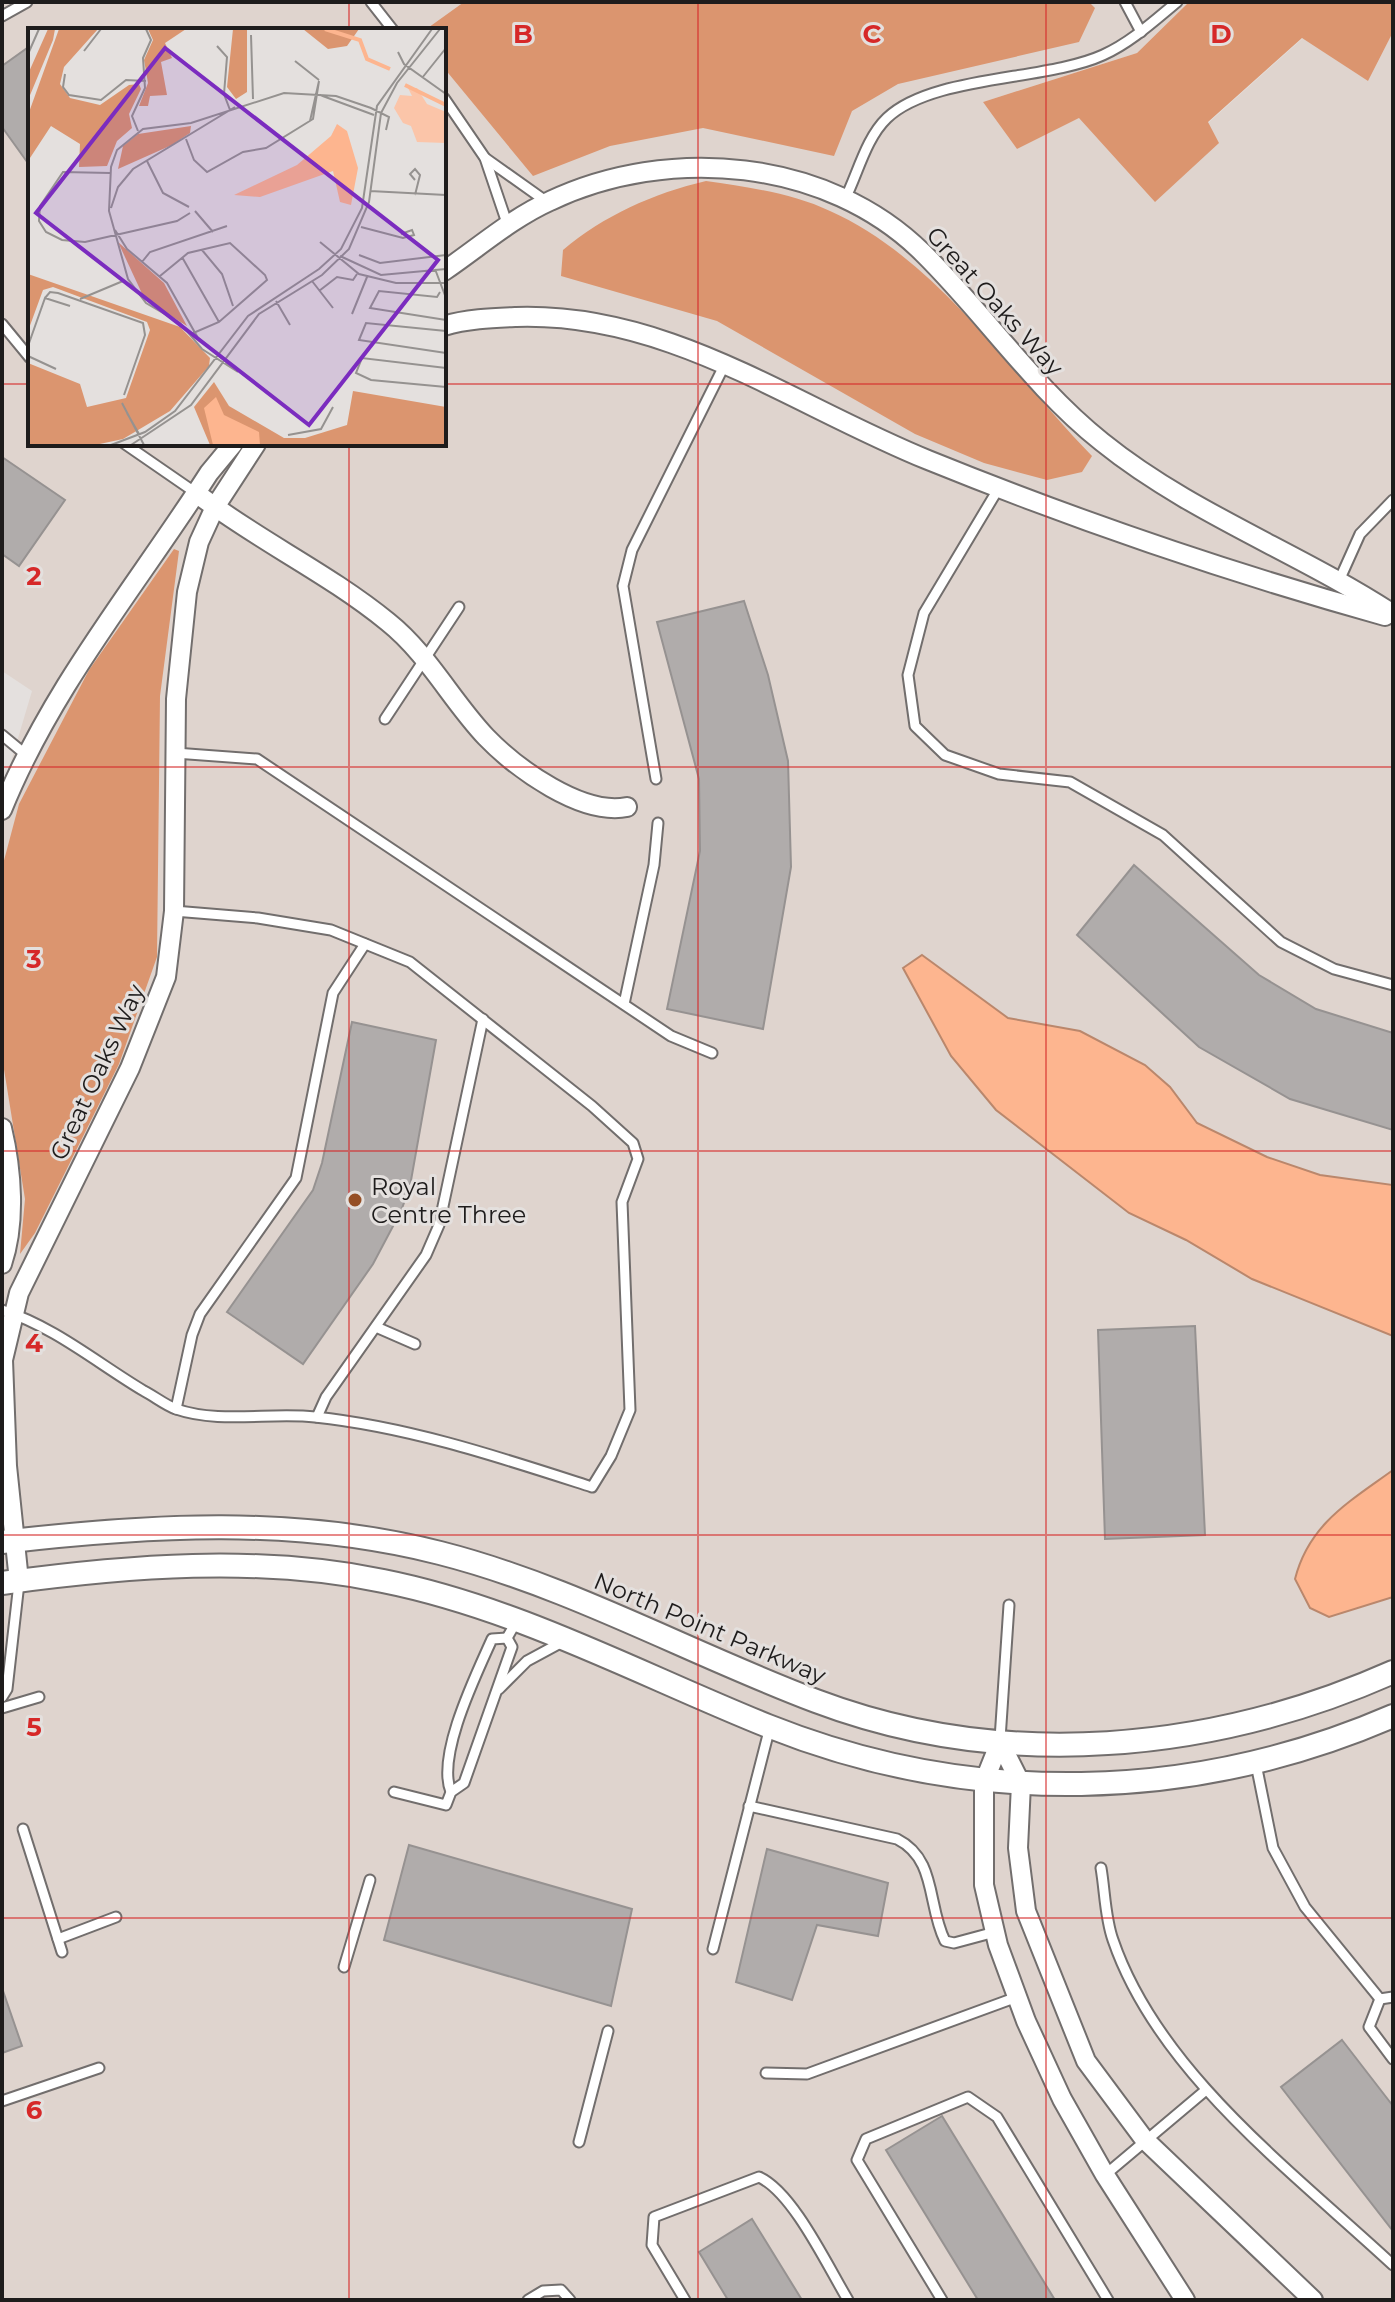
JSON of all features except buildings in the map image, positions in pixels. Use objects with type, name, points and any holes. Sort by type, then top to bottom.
[{"type":"street","name":"Great Oaks Way","points":[[446,270],[547,202],[597,181],[662,167],[725,167],[795,181],[845,199],[874,214],[921,251],[1055,403],[1103,443],[1161,486],[1340,579],[1393,616]]},
{"type":"street","name":"Great Oaks Way","points":[[446,326],[498,318],[566,318],[655,336],[725,364],[927,459],[1130,534],[1332,601],[1393,616]]},
{"type":"street","points":[[2,810],[25,754],[97,637],[231,446]]},
{"type":"street","name":"Great Oaks Way","points":[[10,1582],[3,1360],[9,1313],[157,1006],[169,963],[174,911],[175,753],[187,592],[199,542],[215,507],[255,446]]},
{"type":"street","points":[[196,493],[388,622],[425,658],[486,738],[532,775],[578,801],[607,811],[627,807]]},
{"type":"street","points":[[2,1128],[10,1202],[10,1241],[2,1264]]},
{"type":"street","name":"North Point Parkway","points":[[8,1542],[233,1525],[365,1536],[444,1554],[529,1582],[820,1703],[901,1726],[1000,1742],[1104,1744],[1206,1733],[1310,1706],[1393,1672]]},
{"type":"street","points":[[10,1582],[210,1566],[289,1568],[382,1580],[512,1629],[566,1641],[770,1727],[889,1765],[984,1782],[1137,1783],[1256,1764],[1326,1743],[1393,1716]]},
{"type":"street","points":[[1000,1742],[984,1782],[984,1885],[995,1932],[1017,1997],[1062,2099],[1105,2175],[1185,2300]]},
{"type":"street","points":[[1000,1742],[1021,1784],[1018,1848],[1026,1911],[1086,2061],[1144,2139],[1313,2300]]},
{"type":"lane","points":[[2,16],[27,2]]},
{"type":"lane","points":[[371,2],[391,28]]},
{"type":"lane","points":[[1125,2],[1141,32]]},
{"type":"lane","points":[[845,199],[874,133],[902,106],[937,93],[1102,56],[1141,32],[1177,2]]},
{"type":"lane","points":[[446,101],[485,158],[508,227]]},
{"type":"lane","points":[[485,158],[547,202]]},
{"type":"lane","points":[[2,324],[28,356]]},
{"type":"lane","points":[[656,779],[623,586],[632,550],[725,364]]},
{"type":"lane","points":[[128,446],[196,493]]},
{"type":"lane","points":[[1000,486],[924,613],[908,675],[915,726],[945,755],[999,774],[1070,782],[1163,835],[1281,942],[1334,969],[1393,985]]},
{"type":"lane","points":[[1332,601],[1360,534],[1393,500]]},
{"type":"lane","points":[[385,719],[459,607]]},
{"type":"lane","points":[[2,735],[25,754]]},
{"type":"lane","points":[[175,753],[257,759],[671,1036],[712,1053]]},
{"type":"lane","points":[[624,1004],[654,865],[658,823]]},
{"type":"lane","points":[[9,1313],[64,1338],[111,1371],[176,1409],[208,1414],[317,1417],[402,1432],[480,1451],[592,1487],[611,1456],[630,1410],[622,1202],[638,1159],[633,1143],[410,962],[331,930],[258,918],[174,911]]},
{"type":"lane","points":[[176,1409],[192,1335],[200,1314],[296,1178],[333,993],[365,944]]},
{"type":"lane","points":[[317,1417],[326,1397],[426,1255],[439,1225],[483,1019]]},
{"type":"lane","points":[[376,1327],[415,1344]]},
{"type":"lane","points":[[2,1697],[7,1689],[10,1582]]},
{"type":"lane","points":[[1000,1742],[1009,1605]]},
{"type":"lane","points":[[394,1792],[446,1805],[451,1792],[464,1783],[512,1647],[512,1629],[492,1639],[466,1699],[445,1777],[451,1792]]},
{"type":"lane","points":[[496,1691],[527,1661],[566,1641]]},
{"type":"lane","points":[[2,1708],[39,1697]]},
{"type":"lane","points":[[713,1949],[770,1727]]},
{"type":"lane","points":[[1256,1764],[1273,1848],[1305,1907],[1380,1999]]},
{"type":"lane","points":[[749,1806],[897,1839],[912,1846],[924,1862],[945,1941],[954,1943],[995,1932]]},
{"type":"lane","points":[[23,1829],[62,1952]]},
{"type":"lane","points":[[1101,1868],[1112,1938],[1141,2006],[1206,2090],[1393,2265]]},
{"type":"lane","points":[[344,1967],[370,1880]]},
{"type":"lane","points":[[58,1939],[116,1917]]},
{"type":"lane","points":[[766,2073],[807,2074],[1017,1997]]},
{"type":"lane","points":[[1380,1999],[1393,1997]]},
{"type":"lane","points":[[1380,1999],[1369,2027],[1393,2059]]},
{"type":"lane","points":[[579,2142],[608,2031]]},
{"type":"lane","points":[[2,2101],[99,2068]]},
{"type":"lane","points":[[1105,2175],[1144,2139],[1206,2090]]},
{"type":"lane","points":[[942,2300],[857,2160],[866,2139],[968,2097],[997,2117],[1108,2300]]},
{"type":"lane","points":[[685,2300],[652,2245],[654,2217],[759,2177],[772,2182],[848,2300]]},
{"type":"lane","points":[[528,2300],[543,2291],[561,2290],[570,2300]]},
{"type":"shaded area","points":[[2,2],[1189,2],[1137,53],[983,102],[1017,149],[1079,118],[1208,123],[1303,38],[1368,81],[1393,32],[1393,2300],[2,2300],[2,792],[32,691],[2,671]]},
{"type":"shaded area","points":[[464,2],[1089,2],[1095,8],[1079,42],[898,84],[852,111],[834,156],[703,128],[610,146],[533,176],[446,70],[446,28],[428,28]]},
{"type":"shaded area","points":[[1189,2],[1393,2],[1393,32],[1368,81],[1302,38],[1208,122],[1219,143],[1155,202],[1079,118],[1017,149],[983,102],[1137,53]]},
{"type":"shaded area","points":[[706,181],[769,192],[815,205],[868,232],[904,258],[971,320],[1092,456],[1082,472],[1047,480],[984,463],[915,434],[717,321],[561,276],[563,250],[578,238],[612,216],[648,199]]},
{"type":"shaded area","points":[[174,549],[179,551],[160,696],[157,957],[119,1064],[35,1233],[20,1254],[25,1199],[2,1057],[2,868],[19,804],[89,670]]},
{"type":"shaded area","points":[[922,955],[1008,1018],[1080,1031],[1145,1065],[1170,1087],[1197,1123],[1267,1157],[1320,1175],[1393,1185],[1393,1336],[1252,1279],[1186,1240],[1129,1213],[996,1110],[951,1056],[903,968]]},
{"type":"shaded area","points":[[1393,1470],[1393,1597],[1329,1617],[1310,1608],[1295,1579],[1310,1543],[1333,1516]]},
{"type":"place","name":"Royal Centre Three","points":[[355,1200]]}]
